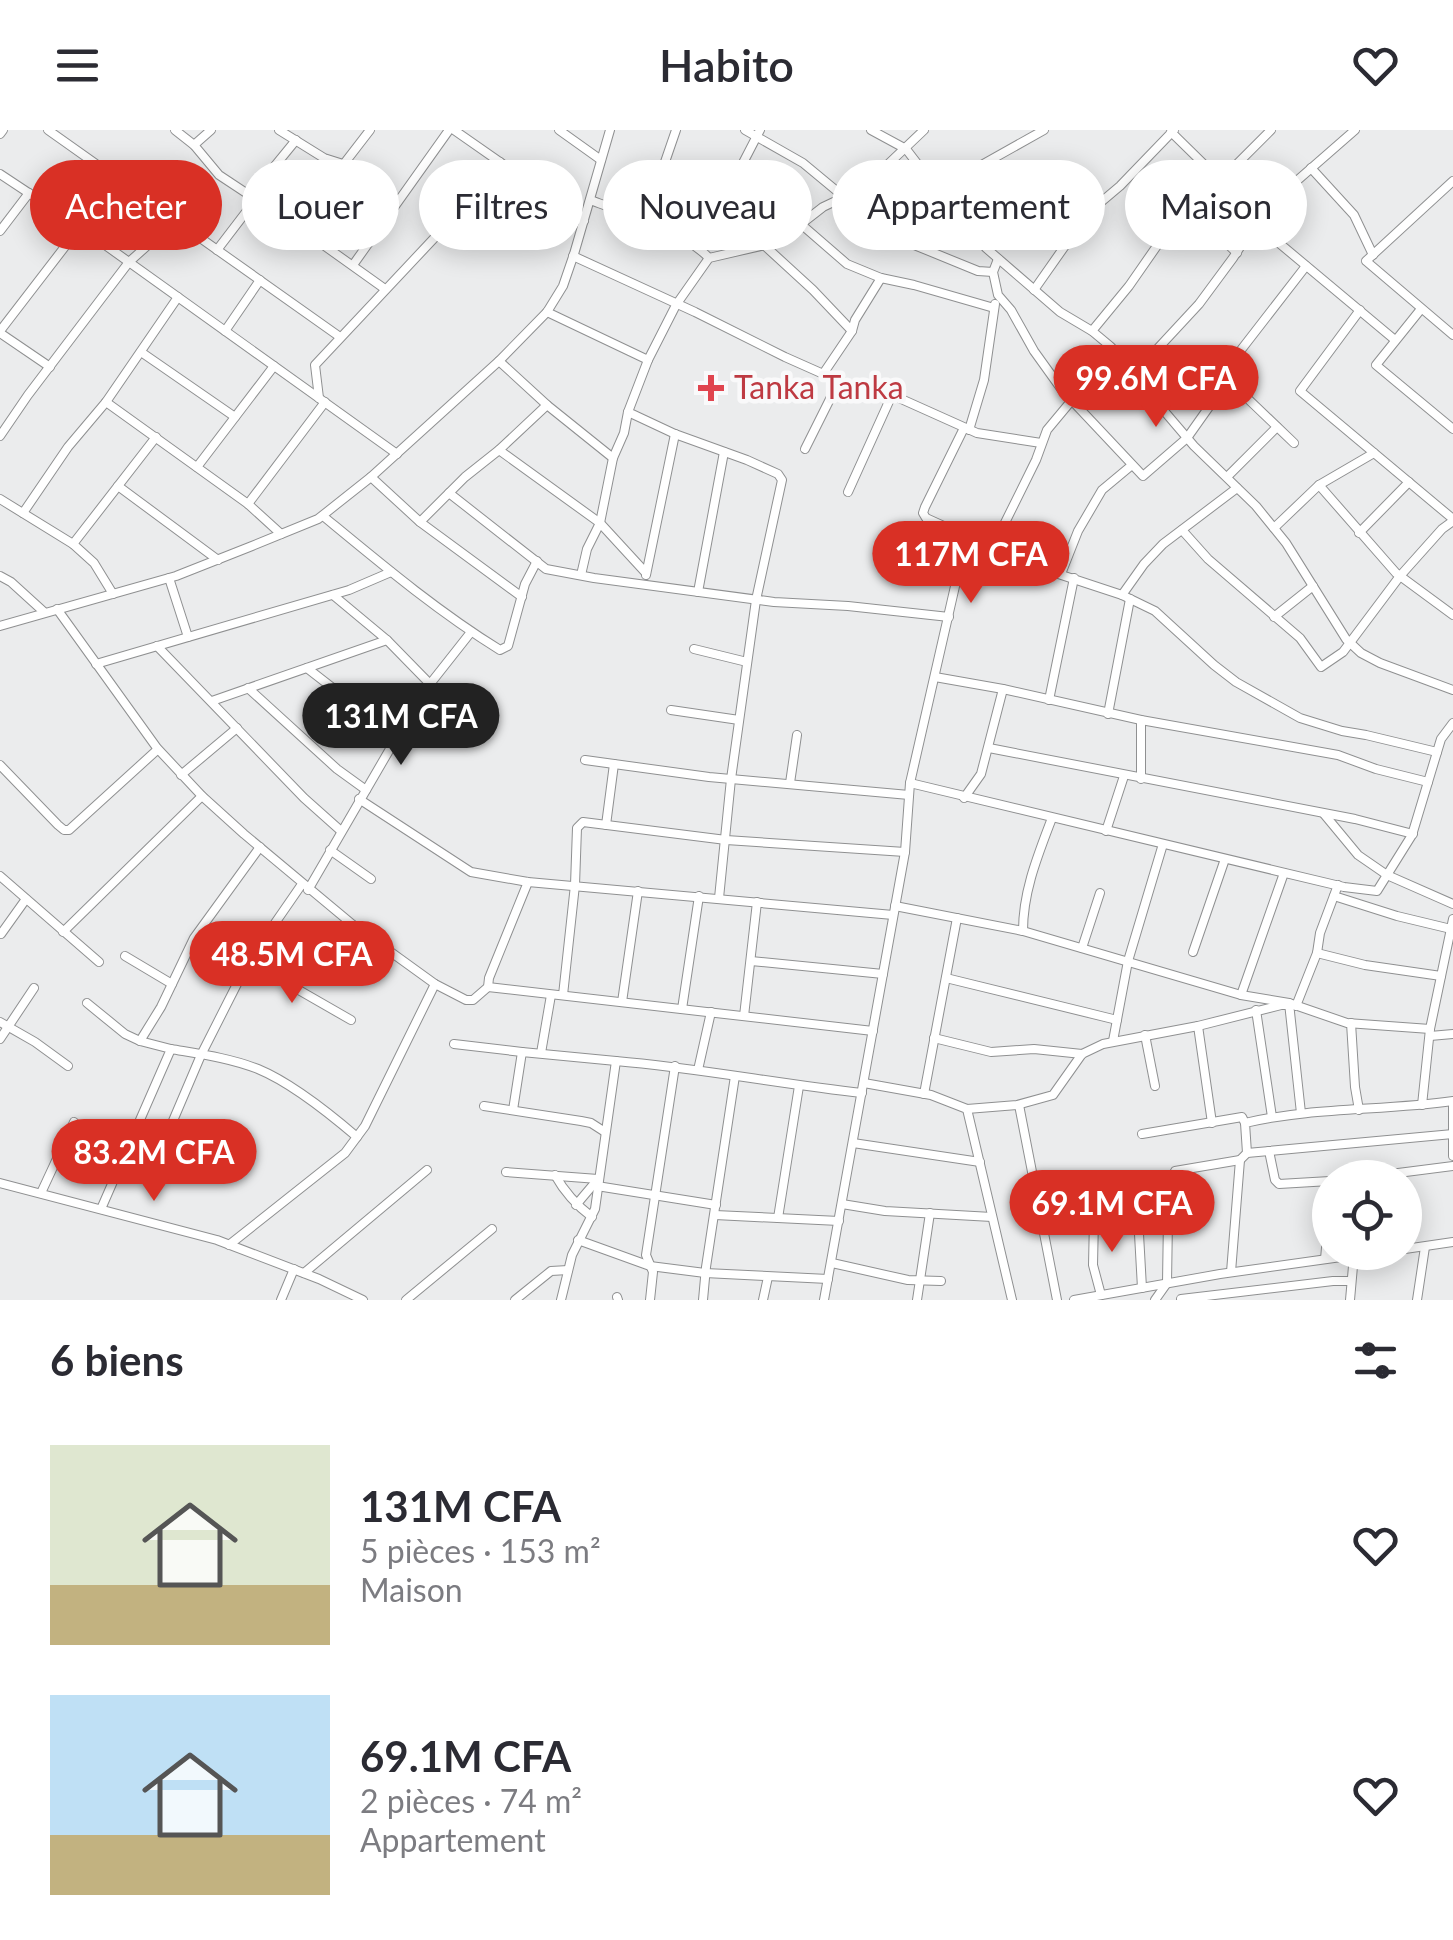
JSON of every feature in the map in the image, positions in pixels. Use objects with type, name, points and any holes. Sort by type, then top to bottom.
[{"type":"street","points":[[48,130],[91,160]]},
{"type":"street","points":[[175,130],[194,145],[219,175],[242,189]]},
{"type":"street","points":[[194,145],[212,130]]},
{"type":"street","points":[[279,130],[331,160]]},
{"type":"street","points":[[347,160],[370,130]]},
{"type":"street","points":[[352,266],[452,130],[497,160]]},
{"type":"street","points":[[558,130],[602,160]]},
{"type":"street","points":[[0,626],[169,578],[218,560],[323,516],[371,477],[547,312],[563,286],[610,130]]},
{"type":"street","points":[[667,160],[676,130]]},
{"type":"street","points":[[745,130],[759,133],[832,187]]},
{"type":"street","points":[[870,130],[906,150],[914,160]]},
{"type":"street","points":[[895,160],[924,130]]},
{"type":"street","points":[[990,160],[1044,130]]},
{"type":"street","points":[[1240,160],[1271,130]]},
{"type":"street","points":[[1307,172],[1355,130]]},
{"type":"street","points":[[1034,290],[1088,213],[1120,186],[1172,131],[1200,160]]},
{"type":"street","points":[[744,160],[759,133]]},
{"type":"street","points":[[281,160],[296,140]]},
{"type":"street","points":[[1311,168],[1354,214],[1372,255]]},
{"type":"street","points":[[0,174],[29,193],[0,231]]},
{"type":"street","points":[[1453,181],[1366,261],[1453,335]]},
{"type":"street","points":[[590,200],[603,205]]},
{"type":"street","points":[[222,243],[242,214]]},
{"type":"street","points":[[812,239],[847,264],[881,278],[994,308]]},
{"type":"street","points":[[50,367],[0,332],[62,250]]},
{"type":"street","points":[[112,250],[396,454]]},
{"type":"street","points":[[0,436],[129,262],[142,250]]},
{"type":"street","points":[[217,250],[340,337]]},
{"type":"street","points":[[330,250],[384,289]]},
{"type":"street","points":[[297,382],[422,250]]},
{"type":"street","points":[[702,250],[710,258]]},
{"type":"street","points":[[581,574],[600,523],[612,458],[648,360],[676,306],[710,258],[747,250]]},
{"type":"street","points":[[769,250],[852,332]]},
{"type":"street","points":[[926,250],[978,272],[993,272]]},
{"type":"street","points":[[990,250],[1060,312],[1110,346],[1148,385],[1187,438],[1286,543],[1350,644],[1380,663],[1453,690]]},
{"type":"street","points":[[1092,331],[1154,250]]},
{"type":"street","points":[[1287,250],[1395,340]]},
{"type":"street","points":[[1135,373],[1199,304],[1236,252]]},
{"type":"street","points":[[573,256],[839,381],[899,398],[966,429],[1041,443]]},
{"type":"street","points":[[998,258],[993,272],[998,295],[1034,351],[1072,400],[1143,476],[1187,438],[1216,397],[1227,368],[1306,266]]},
{"type":"street","points":[[823,374],[852,332],[855,320],[881,278]]},
{"type":"street","points":[[225,331],[260,280]]},
{"type":"street","points":[[998,295],[984,380],[966,429],[922,514],[968,541],[1156,611],[1214,666],[1300,718],[1342,732],[1437,752]]},
{"type":"street","points":[[23,513],[178,297]]},
{"type":"street","points":[[1421,309],[1376,364],[1453,429]]},
{"type":"street","points":[[1182,530],[1208,559],[1300,638],[1321,667],[1343,652],[1400,576],[1451,524],[1409,482],[1300,390],[1360,310]]},
{"type":"street","points":[[547,312],[648,360]]},
{"type":"street","points":[[141,352],[235,417]]},
{"type":"street","points":[[498,361],[612,458]]},
{"type":"street","points":[[248,504],[322,400],[314,365]]},
{"type":"street","points":[[197,467],[274,366]]},
{"type":"street","points":[[1224,376],[1294,444]]},
{"type":"street","points":[[806,449],[839,381]]},
{"type":"street","points":[[848,492],[890,397]]},
{"type":"street","points":[[992,550],[1047,430],[1072,400]]},
{"type":"street","points":[[106,402],[248,504],[281,534]]},
{"type":"street","points":[[420,522],[547,405]]},
{"type":"street","points":[[628,412],[781,476],[756,600],[719,898]]},
{"type":"street","points":[[1227,478],[1277,427]]},
{"type":"street","points":[[644,584],[675,434]]},
{"type":"street","points":[[73,544],[156,437]]},
{"type":"street","points":[[499,450],[600,523],[646,572]]},
{"type":"street","points":[[698,592],[724,452]]},
{"type":"street","points":[[1274,528],[1320,485],[1374,453]]},
{"type":"street","points":[[1060,574],[1102,490],[1132,465]]},
{"type":"street","points":[[371,477],[420,522],[522,597]]},
{"type":"street","points":[[1359,533],[1409,482]]},
{"type":"street","points":[[1320,485],[1400,576],[1453,615]]},
{"type":"street","points":[[118,486],[218,560]]},
{"type":"street","points":[[1108,714],[1126,597],[1144,564],[1163,544],[1237,488]]},
{"type":"street","points":[[449,493],[546,568],[756,600],[949,618]]},
{"type":"street","points":[[0,499],[73,544],[94,563],[113,594]]},
{"type":"street","points":[[323,516],[391,572],[500,650],[508,646],[536,562]]},
{"type":"street","points":[[824,1300],[904,852],[910,783],[960,560],[968,541]]},
{"type":"street","points":[[96,664],[332,595],[391,572]]},
{"type":"street","points":[[0,576],[44,612]]},
{"type":"street","points":[[169,578],[188,637]]},
{"type":"street","points":[[1049,700],[1074,578]]},
{"type":"street","points":[[1274,618],[1313,586]]},
{"type":"street","points":[[332,595],[387,640],[430,684]]},
{"type":"street","points":[[57,608],[158,750],[202,796],[305,887],[435,984],[466,1000],[473,1000],[488,987],[528,882]]},
{"type":"street","points":[[155,1163],[201,1054],[250,962],[330,850],[430,684],[471,632]]},
{"type":"street","points":[[212,701],[387,640]]},
{"type":"street","points":[[157,646],[341,831]]},
{"type":"street","points":[[694,649],[747,662]]},
{"type":"street","points":[[308,668],[396,738]]},
{"type":"street","points":[[936,677],[1108,714],[1338,755],[1428,782]]},
{"type":"street","points":[[248,688],[337,769],[366,790]]},
{"type":"street","points":[[964,798],[981,774],[1002,689]]},
{"type":"street","points":[[672,710],[739,720]]},
{"type":"street","points":[[1141,720],[1142,780]]},
{"type":"street","points":[[910,783],[1377,892],[1413,834],[1441,739],[1452,726]]},
{"type":"street","points":[[181,775],[237,728]]},
{"type":"street","points":[[790,783],[798,735]]},
{"type":"street","points":[[989,748],[1413,834]]},
{"type":"street","points":[[0,766],[58,825],[69,830],[158,750]]},
{"type":"street","points":[[585,760],[910,796]]},
{"type":"street","points":[[606,825],[614,764]]},
{"type":"street","points":[[1106,831],[1124,776]]},
{"type":"street","points":[[63,932],[202,796]]},
{"type":"street","points":[[359,799],[471,872],[528,882],[957,918],[1023,931],[1351,1023],[1453,1034]]},
{"type":"street","points":[[1323,814],[1358,855],[1387,875],[1453,904]]},
{"type":"street","points":[[1023,931],[1023,906],[1052,818]]},
{"type":"street","points":[[562,995],[578,825],[583,822],[726,840],[904,852]]},
{"type":"street","points":[[1113,1041],[1128,961],[1163,844]]},
{"type":"street","points":[[140,1042],[194,938],[260,847]]},
{"type":"street","points":[[330,850],[371,880]]},
{"type":"street","points":[[1193,952],[1225,859]]},
{"type":"street","points":[[1242,994],[1284,872]]},
{"type":"street","points":[[0,876],[99,962]]},
{"type":"street","points":[[1300,1112],[1292,1004],[1316,953],[1338,885]]},
{"type":"street","points":[[622,1002],[638,891]]},
{"type":"street","points":[[1082,948],[1100,893]]},
{"type":"street","points":[[682,1009],[699,896]]},
{"type":"street","points":[[1334,896],[1451,929]]},
{"type":"street","points":[[1,934],[26,899]]},
{"type":"street","points":[[744,1016],[757,902]]},
{"type":"street","points":[[924,1094],[957,918]]},
{"type":"street","points":[[1422,1105],[1430,1033],[1453,918]]},
{"type":"street","points":[[1316,953],[1440,976]]},
{"type":"street","points":[[125,956],[172,984]]},
{"type":"street","points":[[750,961],[883,974]]},
{"type":"street","points":[[250,962],[351,1020]]},
{"type":"street","points":[[946,978],[1116,1020]]},
{"type":"street","points":[[229,1245],[345,1153],[366,1126],[435,984]]},
{"type":"street","points":[[488,987],[873,1031]]},
{"type":"street","points":[[0,1039],[4,1024],[34,988]]},
{"type":"street","points":[[541,1053],[551,994]]},
{"type":"street","points":[[87,1003],[140,1042],[260,1070],[311,1101],[357,1137]]},
{"type":"street","points":[[934,1038],[991,1052],[1034,1049],[1082,1054],[1113,1041],[1292,1004]]},
{"type":"street","points":[[1256,1010],[1272,1116]]},
{"type":"street","points":[[698,1070],[710,1012]]},
{"type":"street","points":[[1351,1023],[1359,1110]]},
{"type":"street","points":[[4,1024],[68,1066]]},
{"type":"street","points":[[1198,1026],[1212,1122]]},
{"type":"street","points":[[1144,1035],[1156,1086]]},
{"type":"street","points":[[454,1044],[675,1066],[799,1086],[924,1094],[966,1110],[1019,1104],[1053,1095],[1082,1054]]},
{"type":"street","points":[[101,1209],[172,1049]]},
{"type":"street","points":[[513,1110],[522,1052]]},
{"type":"street","points":[[561,1300],[578,1240],[592,1217],[616,1061]]},
{"type":"street","points":[[650,1300],[653,1272],[646,1255],[675,1066]]},
{"type":"street","points":[[703,1300],[735,1076]]},
{"type":"street","points":[[778,1218],[799,1086]]},
{"type":"street","points":[[1019,1104],[1057,1300]]},
{"type":"street","points":[[1245,1123],[1300,1112],[1453,1104],[1453,1156]]},
{"type":"street","points":[[484,1106],[581,1120],[605,1132]]},
{"type":"street","points":[[966,1110],[1012,1300]]},
{"type":"street","points":[[1142,1134],[1242,1117],[1244,1157],[1231,1272]]},
{"type":"street","points":[[41,1194],[74,1122]]},
{"type":"street","points":[[1156,1300],[1167,1283],[1168,1218],[1175,1171],[1269,1152],[1452,1135]]},
{"type":"street","points":[[853,1143],[980,1162]]},
{"type":"street","points":[[1269,1152],[1278,1184],[1312,1183]]},
{"type":"street","points":[[1422,1170],[1453,1166]]},
{"type":"street","points":[[304,1273],[427,1170]]},
{"type":"street","points":[[506,1172],[555,1175],[716,1210],[839,1220]]},
{"type":"street","points":[[555,1175],[576,1205],[592,1217]]},
{"type":"street","points":[[1142,1288],[1139,1224],[1143,1182]]},
{"type":"street","points":[[0,1183],[229,1245],[363,1300]]},
{"type":"street","points":[[576,1205],[598,1183]]},
{"type":"street","points":[[842,1204],[886,1211],[992,1217]]},
{"type":"street","points":[[917,1300],[930,1213]]},
{"type":"street","points":[[1094,1219],[1093,1265],[1100,1295]]},
{"type":"street","points":[[406,1300],[492,1229]]},
{"type":"street","points":[[578,1240],[650,1266],[706,1274],[828,1279]]},
{"type":"street","points":[[1422,1247],[1453,1242]]},
{"type":"street","points":[[1418,1300],[1425,1247]]},
{"type":"street","points":[[1074,1300],[1312,1261]]},
{"type":"street","points":[[832,1263],[941,1281]]},
{"type":"street","points":[[1264,1268],[1265,1289]]},
{"type":"street","points":[[281,1300],[294,1269]]},
{"type":"street","points":[[515,1300],[552,1271],[568,1270]]},
{"type":"street","points":[[1350,1300],[1352,1270]]},
{"type":"street","points":[[764,1300],[768,1277]]},
{"type":"street","points":[[1181,1299],[1351,1281]]},
{"type":"place","name":"Tanka Tanka","points":[[711,388]]}]
